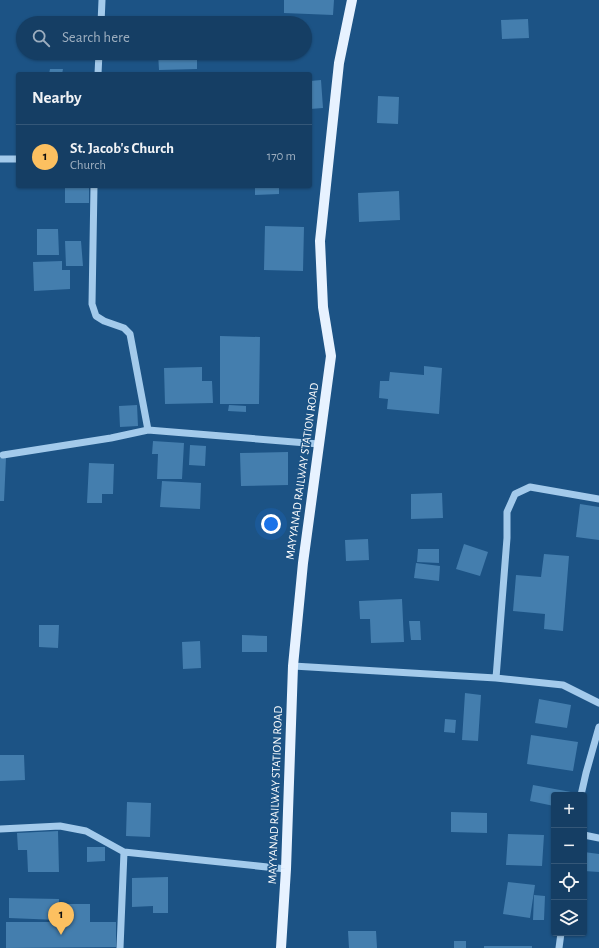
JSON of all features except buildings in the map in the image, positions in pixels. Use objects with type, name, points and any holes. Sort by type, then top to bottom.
[{"type":"main road","name":"MAYYANAD RAILWAY STATION ROAD","points":[[280,948],[286,868],[293,666],[303,563],[331,356],[323,307],[320,242],[340,63],[352,0]]},
{"type":"street","points":[[101,16],[102,0]]},
{"type":"street","points":[[98,72],[99,60]]},
{"type":"street","points":[[0,158],[16,158]]},
{"type":"street","points":[[94,188],[92,304],[96,316],[104,321],[124,328],[130,334],[148,430]]},
{"type":"street","points":[[3,455],[111,438],[148,430],[319,444]]},
{"type":"street","points":[[496,678],[507,538],[507,512],[515,494],[530,487],[599,499]]},
{"type":"street","points":[[293,666],[496,678],[563,685],[599,703]]},
{"type":"street","points":[[582,792],[599,727]]},
{"type":"street","points":[[0,829],[60,826],[86,831],[124,852],[286,868]]},
{"type":"street","points":[[587,836],[599,838]]},
{"type":"street","points":[[120,948],[124,852]]},
{"type":"street","points":[[559,948],[561,936]]},
{"type":"place","name":"St. Jacob's Church","points":[[61,935]]}]
